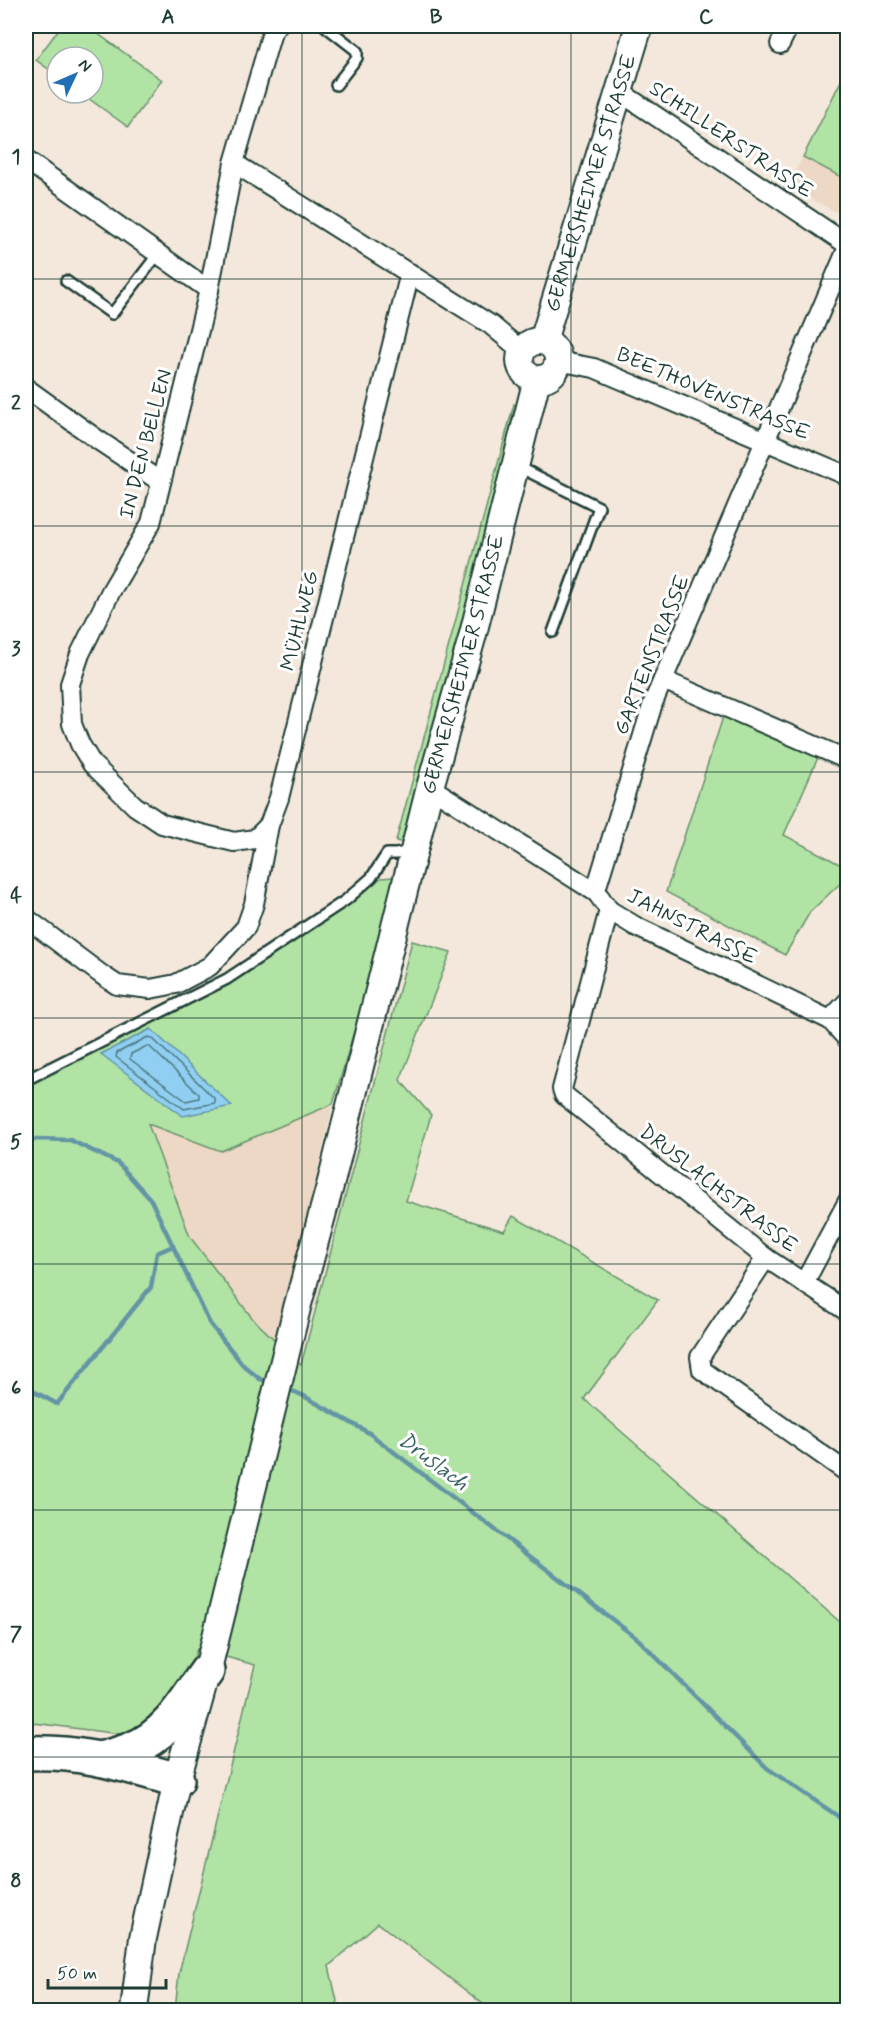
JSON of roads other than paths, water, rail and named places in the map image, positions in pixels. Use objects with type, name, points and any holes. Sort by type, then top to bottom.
[{"type":"highway","points":[[100,1759],[133,1749],[163,1730],[207,1671]]},
{"type":"highway","points":[[26,1753],[69,1753],[177,1780]]},
{"type":"main road","name":"GERMERSHEIMER STRASSE","points":[[134,2010],[143,1938],[177,1780],[207,1671],[297,1308],[430,787],[472,638],[537,379],[549,376],[557,367],[541,351],[639,26]]},
{"type":"street","points":[[780,44],[789,26]]},
{"type":"street","name":"IN DEN BELLEN","points":[[269,825],[255,839],[234,842],[162,824],[135,806],[92,764],[80,744],[72,724],[70,684],[80,654],[111,591],[151,523],[209,290],[234,162],[271,28]]},
{"type":"street","name":"SCHILLERSTRASSE","points":[[620,92],[848,246]]},
{"type":"street","points":[[234,162],[491,325],[541,351]]},
{"type":"street","points":[[27,164],[209,290]]},
{"type":"street","name":"GARTENSTRASSE","points":[[597,892],[653,703],[848,246]]},
{"type":"street","name":"MÜHLWEG","points":[[26,918],[117,985],[150,989],[176,984],[210,966],[246,927],[254,904],[269,825],[282,787],[411,273]]},
{"type":"street","name":"BEETHOVENSTRASSE","points":[[541,351],[594,368],[848,476]]},
{"type":"street","points":[[26,388],[161,482]]},
{"type":"street","points":[[663,680],[848,760]]},
{"type":"street","name":"JAHNSTRASSE","points":[[430,787],[597,892],[609,910],[635,926],[830,1020],[848,1040]]},
{"type":"street","name":"DRUSLACHSTRASSE","points":[[609,910],[562,1089],[564,1095],[766,1258],[848,1312]]},
{"type":"street","points":[[830,1020],[848,1001]]},
{"type":"street","points":[[804,1283],[848,1201]]},
{"type":"street","points":[[766,1258],[700,1357],[702,1370],[848,1473]]},
{"type":"lane","points":[[325,26],[357,51],[357,58],[336,85]]},
{"type":"lane","points":[[66,281],[112,314],[158,254]]},
{"type":"lane","points":[[515,465],[599,507],[554,632]]},
{"type":"lane","points":[[26,1080],[227,979],[346,900],[371,878],[387,854],[415,850]]},
{"type":"water","points":[[151,1029],[232,1106],[183,1116],[101,1054]]},
{"type":"waterway","name":"Druslach","points":[[26,1144],[36,1139],[70,1140],[118,1163],[151,1200],[210,1324],[244,1366],[260,1379],[271,1383]]},
{"type":"waterway","points":[[26,1387],[57,1404],[151,1287],[157,1253],[173,1246]]},
{"type":"waterway","name":"Druslach","points":[[285,1388],[302,1395],[369,1433],[639,1640],[767,1768],[848,1823]]}]
